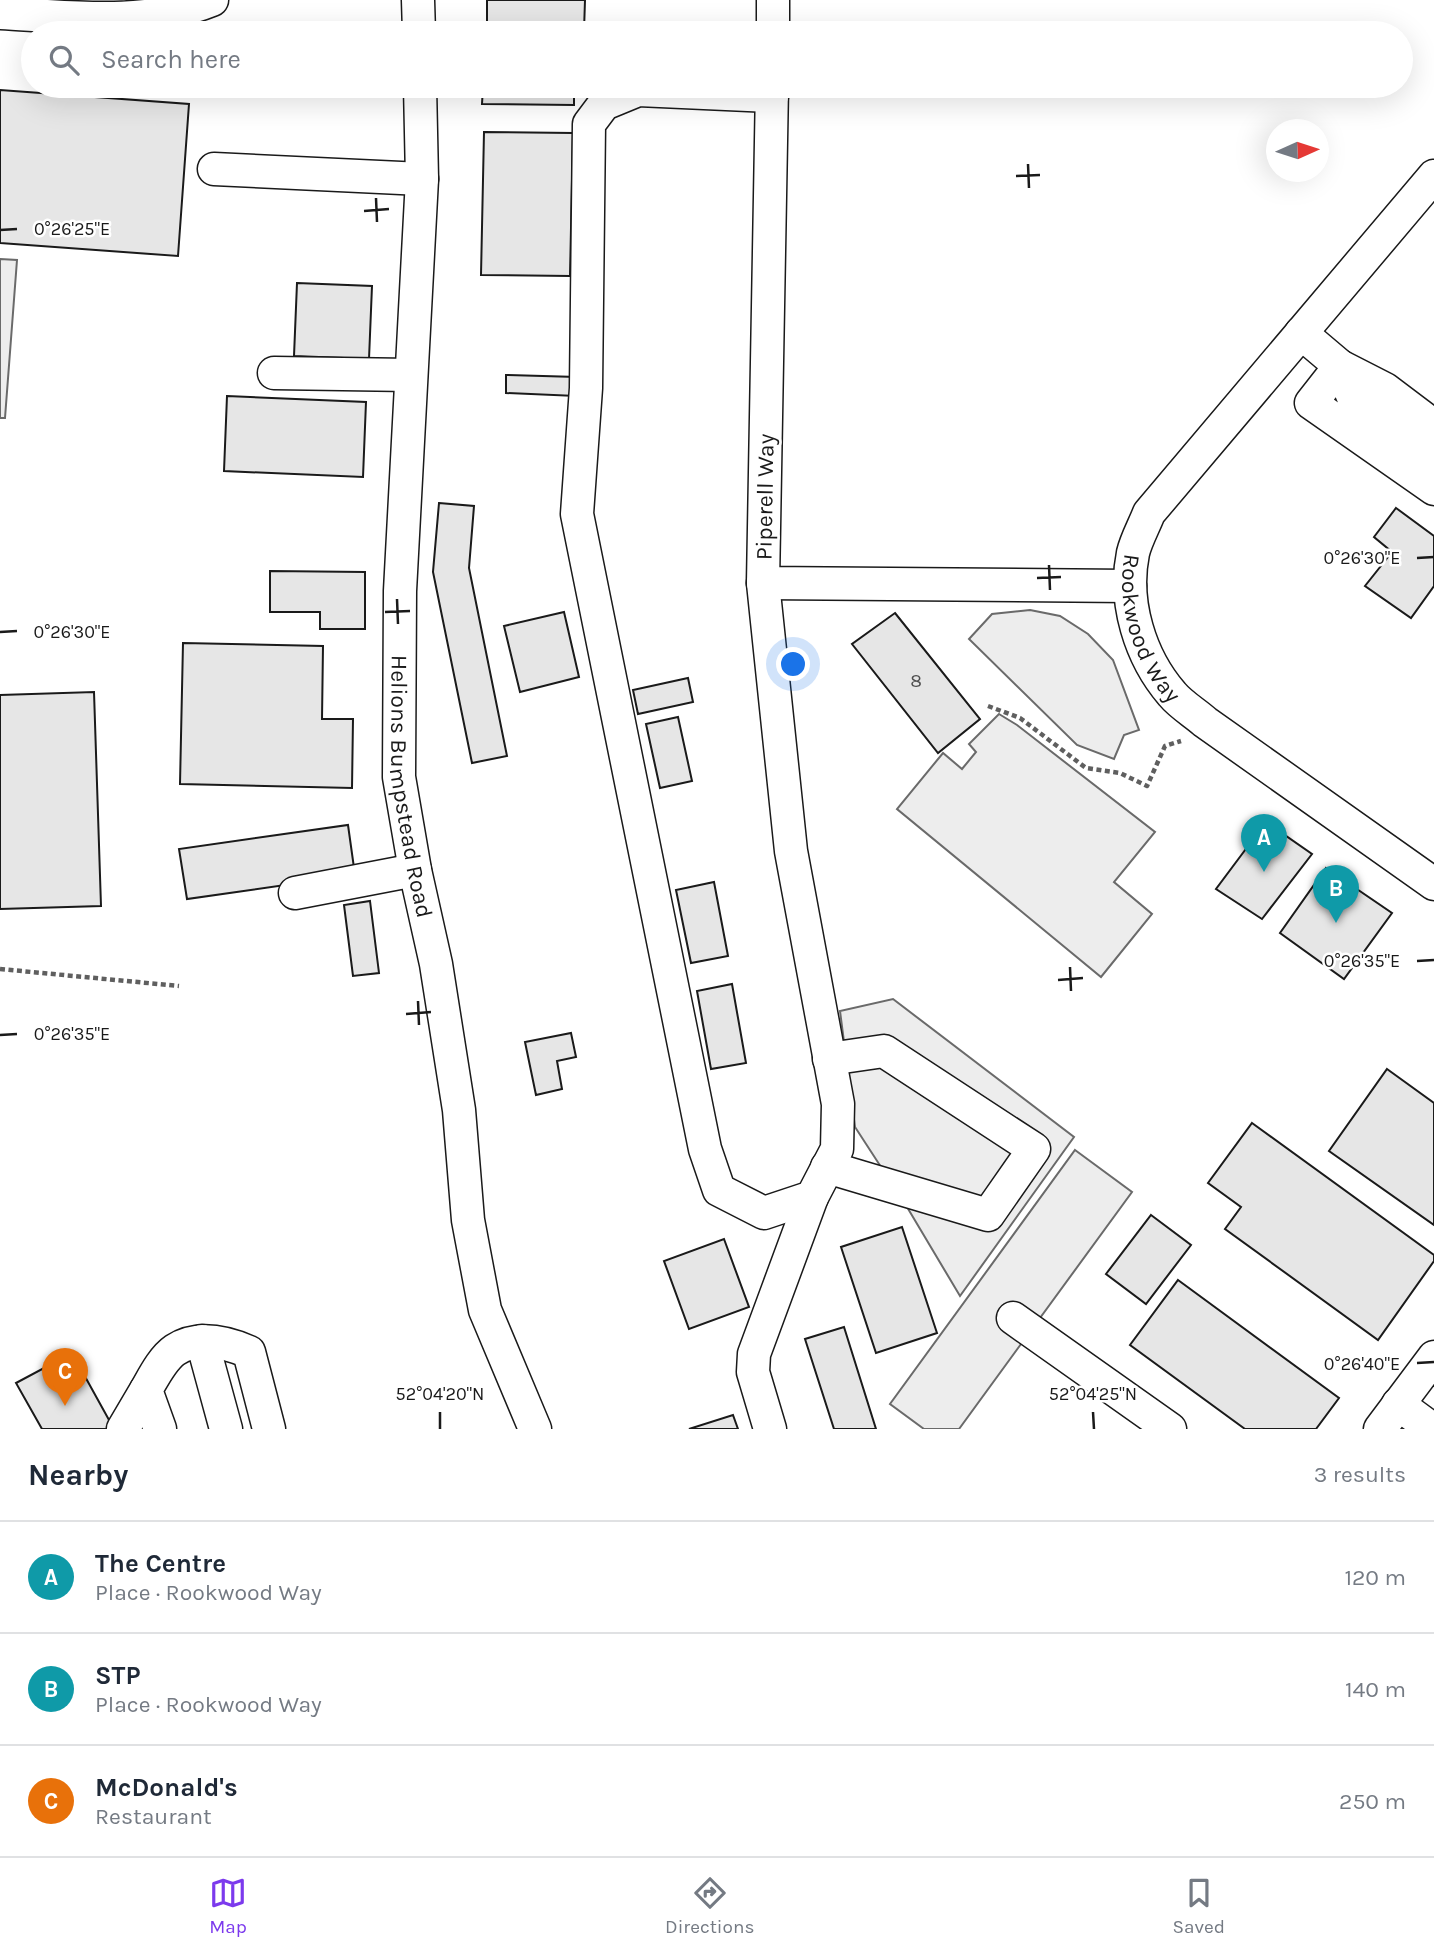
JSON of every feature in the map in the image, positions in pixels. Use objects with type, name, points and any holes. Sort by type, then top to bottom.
[{"type":"street","points":[[0,13],[119,19],[188,10],[212,0]]},
{"type":"street","points":[[418,0],[419,21]]},
{"type":"street","points":[[773,21],[774,0]]},
{"type":"street","name":"Helions Bumpstead Road","points":[[420,98],[422,179],[400,591],[399,777],[415,870],[436,964],[459,1110],[468,1220],[485,1310],[535,1429]]},
{"type":"street","points":[[619,98],[604,104],[589,124],[586,388],[577,514],[705,1149],[719,1190],[765,1213],[812,1197]]},
{"type":"street","name":"Piperell Way","points":[[772,98],[763,583],[1130,586]]},
{"type":"street","points":[[214,169],[422,179]]},
{"type":"street","name":"Rookwood Way","points":[[1434,176],[1149,513],[1133,552],[1130,586],[1137,631],[1153,670],[1174,696],[1205,722],[1434,884]]},
{"type":"street","points":[[1301,332],[1340,366],[1385,388],[1434,426]]},
{"type":"street","points":[[1340,366],[1356,404],[1434,460]]},
{"type":"street","points":[[1340,366],[1311,402],[1434,489]]},
{"type":"street","points":[[274,373],[411,374]]},
{"type":"street","points":[[763,583],[791,851],[838,1104],[837,1149],[812,1197],[754,1354],[754,1372],[770,1429]]},
{"type":"street","points":[[295,893],[415,870]]},
{"type":"street","points":[[827,1167],[988,1215],[1034,1149],[884,1051],[829,1059]]},
{"type":"street","points":[[1013,1318],[1170,1429]]},
{"type":"street","points":[[202,1341],[226,1429]]},
{"type":"street","points":[[123,1429],[160,1367],[175,1350],[202,1341],[230,1344],[249,1352],[269,1429]]},
{"type":"street","points":[[1380,1429],[1434,1357]]},
{"type":"street","points":[[146,1390],[160,1429]]},
{"type":"street","points":[[1398,1404],[1432,1429]]},
{"type":"path","points":[[988,706],[1020,718],[1086,768],[1120,773],[1147,786],[1165,746],[1185,740]]},
{"type":"path","points":[[0,969],[178,986]]},
{"type":"shaded area","points":[[0,259],[17,260],[5,418],[0,418]]},
{"type":"shaded area","points":[[1030,610],[1060,616],[1088,634],[1113,660],[1139,730],[1124,735],[1114,759],[1077,745],[969,639],[992,614]]},
{"type":"shaded area","points":[[999,714],[1155,832],[1114,882],[1152,914],[1101,977],[897,809],[943,753],[962,769],[976,752],[969,744]]},
{"type":"shaded area","points":[[893,999],[1074,1137],[960,1296],[855,1127],[840,1011]]},
{"type":"shaded area","points":[[1075,1150],[1132,1192],[959,1429],[924,1429],[890,1404]]},
{"type":"building","points":[[487,0],[585,0],[584,21],[487,21]]},
{"type":"building","points":[[0,90],[21,92],[21,98],[108,98],[189,104],[178,256],[0,243]]},
{"type":"building","points":[[482,98],[574,98],[574,105],[482,104]]},
{"type":"building","points":[[484,132],[573,133],[570,276],[481,275]]},
{"type":"building","points":[[297,283],[372,286],[369,359],[294,356]]},
{"type":"building","points":[[506,375],[577,377],[576,396],[506,393]]},
{"type":"building","points":[[227,396],[366,402],[363,477],[224,471]]},
{"type":"building","points":[[439,503],[474,506],[469,568],[507,756],[472,763],[433,572]]},
{"type":"building","points":[[1396,508],[1434,536],[1434,586],[1411,618],[1365,586],[1392,552],[1374,537]]},
{"type":"building","points":[[270,571],[365,572],[365,629],[320,629],[320,612],[270,612]]},
{"type":"building","points":[[564,612],[579,677],[520,692],[504,626]]},
{"type":"building","points":[[895,613],[980,719],[938,753],[852,644]]},
{"type":"building","points":[[183,643],[323,646],[322,719],[353,719],[352,788],[180,784]]},
{"type":"building","points":[[688,678],[693,702],[638,714],[633,690]]},
{"type":"building","points":[[94,692],[101,906],[0,909],[0,695]]},
{"type":"building","points":[[678,717],[692,781],[660,788],[646,724]]},
{"type":"building","points":[[1266,822],[1312,854],[1262,919],[1216,889]]},
{"type":"building","points":[[348,825],[355,875],[187,899],[179,849]]},
{"type":"building","points":[[1326,868],[1392,913],[1344,979],[1280,933]]},
{"type":"building","points":[[714,882],[728,956],[691,963],[676,890]]},
{"type":"building","points":[[370,901],[379,973],[353,976],[344,905]]},
{"type":"building","points":[[732,984],[746,1063],[711,1069],[697,991]]},
{"type":"building","points":[[571,1033],[576,1057],[557,1061],[562,1089],[536,1095],[525,1042]]},
{"type":"building","points":[[1387,1069],[1434,1103],[1434,1225],[1329,1151]]},
{"type":"building","points":[[1252,1123],[1434,1255],[1434,1261],[1378,1340],[1225,1229],[1241,1207],[1208,1183]]},
{"type":"building","points":[[1151,1215],[1191,1245],[1146,1304],[1106,1274]]},
{"type":"building","points":[[902,1227],[937,1333],[876,1353],[841,1247]]},
{"type":"building","points":[[724,1239],[749,1307],[689,1329],[664,1261]]},
{"type":"building","points":[[1178,1280],[1339,1398],[1316,1429],[1245,1429],[1130,1345]]},
{"type":"building","points":[[844,1327],[876,1429],[834,1429],[805,1339]]},
{"type":"building","points":[[72,1353],[114,1429],[42,1429],[16,1383]]},
{"type":"building","points":[[733,1415],[738,1429],[689,1429]]},
{"type":"place","name":"The Centre","points":[[1264,872]]},
{"type":"place","name":"STP","points":[[1336,923]]},
{"type":"place","name":"McDonald's","points":[[65,1406]]}]
